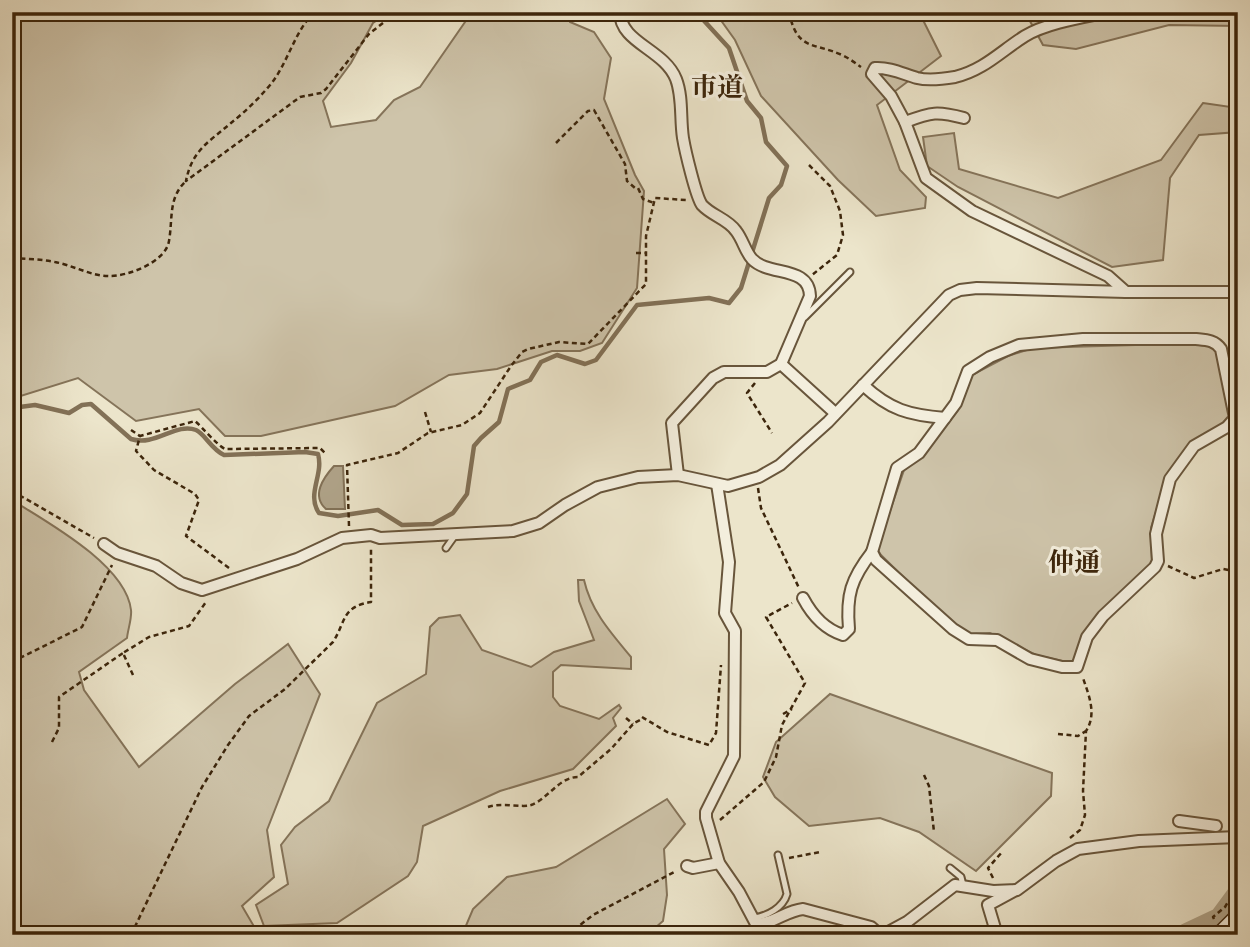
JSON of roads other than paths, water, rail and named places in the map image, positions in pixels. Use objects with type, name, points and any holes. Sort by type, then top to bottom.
[{"type":"street","points":[[620,12],[624,31],[663,59],[675,77],[685,147],[700,201],[736,231],[752,259],[801,276],[810,296],[781,364],[767,372],[724,372],[713,378],[672,423],[678,475]]},
{"type":"street","points":[[1108,12],[1026,35],[979,69],[958,76],[921,79],[883,68],[875,68],[872,74],[891,96],[905,122],[926,178],[972,211],[1108,276],[1126,292]]},
{"type":"street","points":[[905,122],[939,112],[964,118]]},
{"type":"street","points":[[104,544],[117,553],[156,566],[189,587],[207,589],[297,559],[342,538],[513,531],[540,523],[565,505],[598,487],[638,477],[678,475],[727,486],[759,477],[780,466],[828,422],[949,295],[960,290],[977,288],[1238,292]]},
{"type":"street","points":[[803,598],[811,614],[829,629],[843,635],[849,629],[847,603],[856,573],[872,552],[897,468],[919,453],[956,403],[968,371],[990,357],[1019,345],[1083,338],[1196,339],[1218,344],[1221,349],[1235,418],[1227,427],[1194,446],[1170,479],[1156,534],[1158,561],[1138,585],[1103,616],[1087,637],[1080,671],[1030,659],[997,640],[969,639],[943,621],[876,560],[872,552]]},
{"type":"street","points":[[781,364],[835,413]]},
{"type":"street","points":[[863,385],[894,409],[915,415],[945,418]]},
{"type":"street","points":[[717,484],[729,562],[725,613],[735,631],[734,756],[706,812],[719,863],[739,892],[750,921],[756,925],[767,924],[794,910],[803,909],[872,927],[881,935],[907,922],[950,887],[1017,890]]},
{"type":"street","points":[[1179,821],[1216,826]]},
{"type":"street","points":[[997,935],[988,905],[1017,890],[1056,861],[1078,849],[1139,841],[1238,837]]},
{"type":"street","points":[[687,866],[694,868],[719,863]]},
{"type":"street","points":[[1221,930],[1238,917]]},
{"type":"lane","points":[[799,323],[850,272]]},
{"type":"lane","points":[[446,548],[456,534]]},
{"type":"lane","points":[[750,921],[769,914],[785,900],[787,894],[778,858]]},
{"type":"lane","points":[[950,868],[961,877],[963,886]]},
{"type":"waterway","points":[[12,408],[35,405],[69,413],[82,405],[91,404],[131,439],[140,441],[188,428],[199,432],[224,455],[305,452],[318,454],[319,469],[314,499],[319,513],[338,516],[378,510],[402,525],[433,524],[453,513],[467,494],[474,446],[499,422],[508,389],[530,380],[541,362],[557,355],[585,364],[596,360],[637,305],[709,298],[729,303],[741,288],[769,198],[781,185],[787,166],[766,142],[761,118],[747,101],[729,48],[696,12]]},
{"type":"waterway","points":[[1187,935],[1221,919],[1238,896]]},
{"type":"district","name":"市道","points":[[717,86]]},
{"type":"district","name":"仲通","points":[[1074,561]]}]
